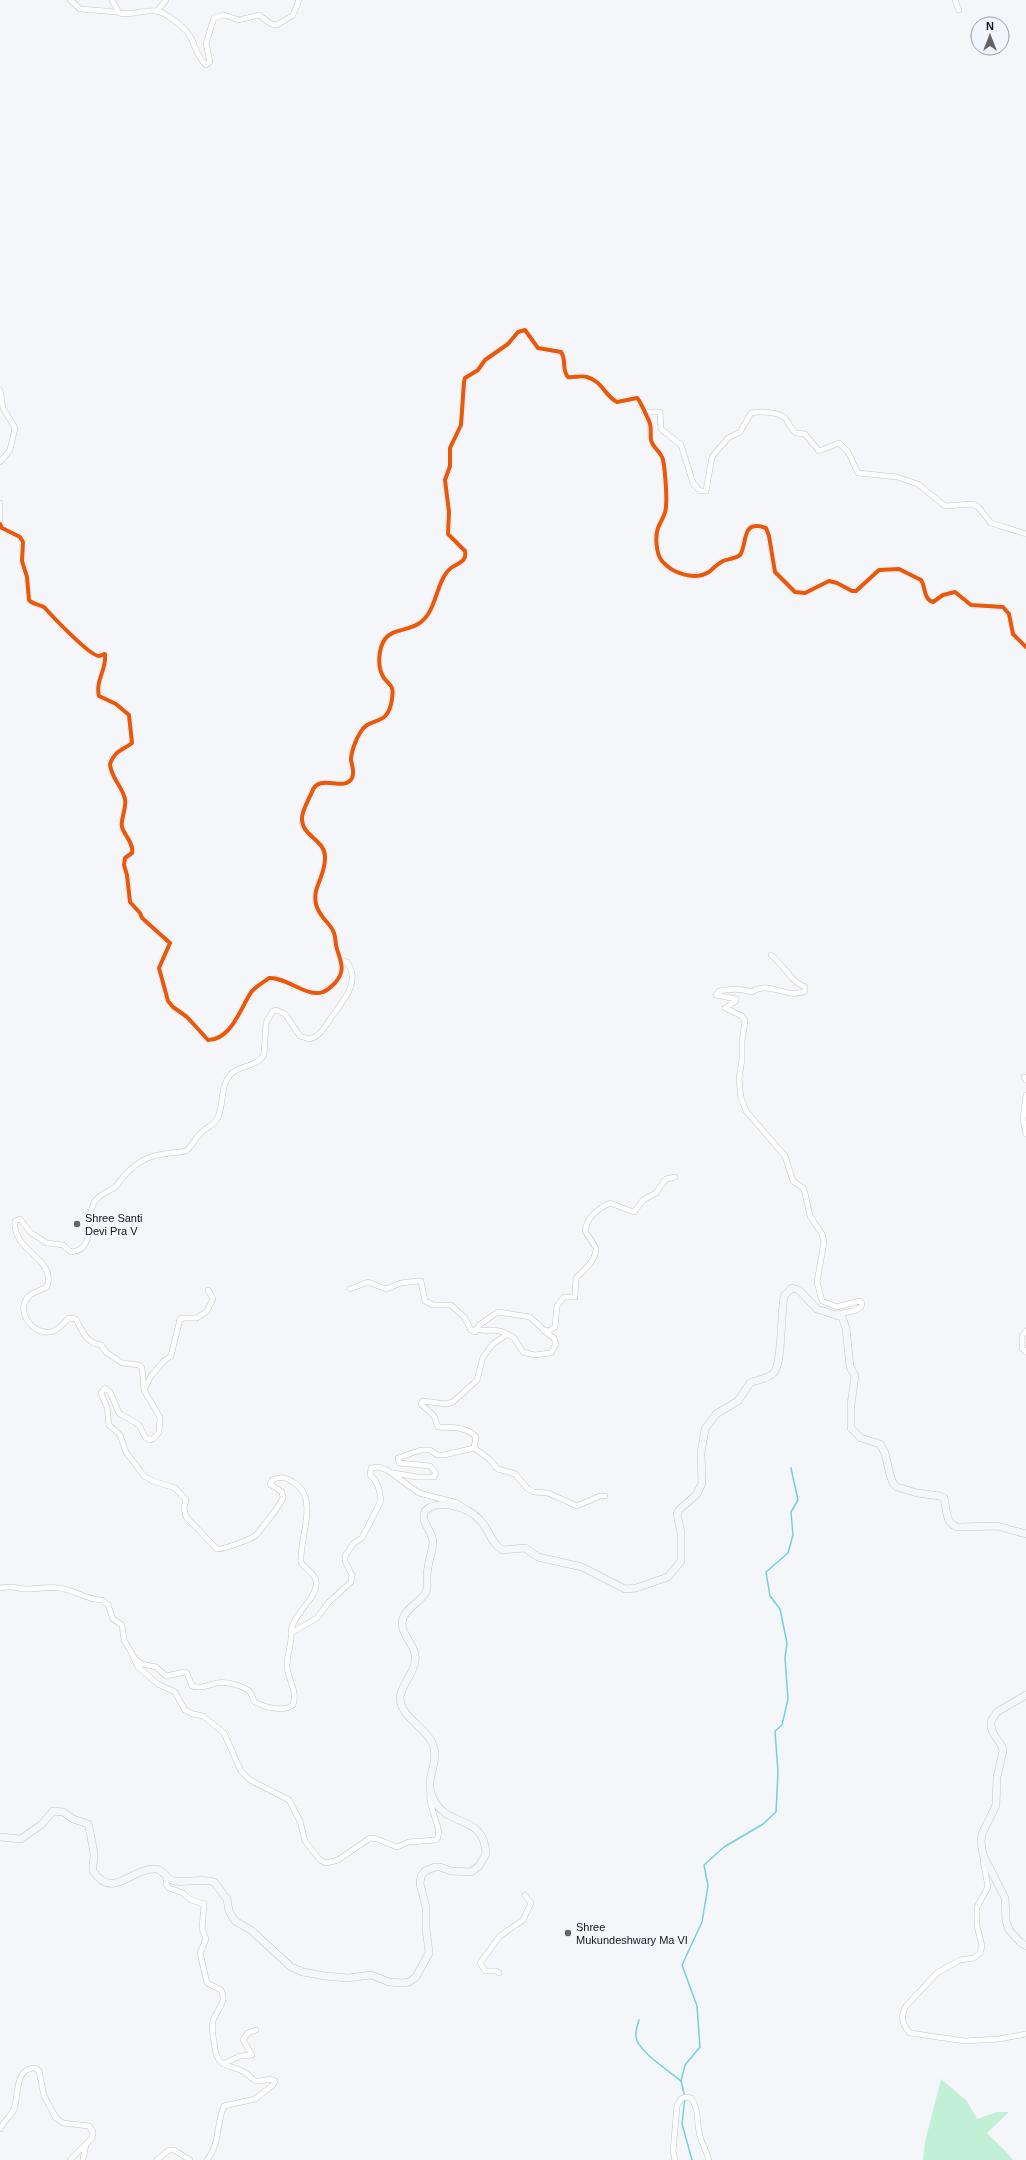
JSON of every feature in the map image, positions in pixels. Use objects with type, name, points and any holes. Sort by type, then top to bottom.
[{"type":"street","points":[[70,0],[80,9],[128,14],[157,11],[171,18],[187,32],[205,65],[208,65],[210,60],[206,50],[207,38],[214,18],[224,15],[239,20],[259,15],[271,24],[277,25],[293,15],[299,0]]},
{"type":"street","points":[[112,0],[117,12]]},
{"type":"street","points":[[157,11],[166,0]]},
{"type":"street","points":[[955,0],[959,10]]},
{"type":"street","points":[[0,503],[0,523],[2,528],[20,536],[23,542],[24,548],[22,560],[28,577],[29,600],[44,607],[73,638],[95,654],[99,656],[105,654],[105,666],[99,678],[99,696],[116,704],[129,715],[132,743],[115,755],[110,763],[110,769],[125,798],[126,809],[122,827],[133,848],[132,853],[125,858],[124,865],[127,875],[129,898],[142,918],[170,943],[159,968],[169,1004],[187,1017],[208,1040],[212,1040],[228,1030],[252,992],[269,978],[277,979],[313,993],[323,992],[340,977],[343,968],[336,946],[334,932],[323,919],[316,904],[316,889],[325,871],[324,849],[318,841],[308,835],[302,823],[302,818],[315,787],[322,782],[343,784],[352,779],[352,754],[360,733],[365,726],[384,718],[388,714],[392,700],[392,685],[384,678],[379,667],[381,646],[389,635],[412,628],[422,622],[427,616],[438,590],[450,570],[462,562],[465,558],[465,551],[448,534],[449,512],[445,486],[450,466],[450,448],[461,425],[462,398],[465,378],[478,370],[485,360],[508,344],[518,332],[525,330],[538,348],[557,350],[562,354],[564,357],[564,372],[568,377],[590,377],[601,384],[611,398],[617,402],[637,398],[640,401],[649,422],[653,446],[663,459],[666,506],[664,517],[657,530],[658,548],[662,561],[674,572],[679,574],[702,575],[718,564],[739,556],[744,538],[749,530],[758,526],[766,528],[769,536],[775,572],[795,592],[805,593],[829,581],[837,583],[852,591],[856,591],[879,570],[899,569],[921,580],[926,597],[930,602],[933,602],[949,592],[955,592],[971,605],[1003,607],[1009,614],[1013,634],[1026,647]]},
{"type":"street","points":[[0,390],[3,408],[15,428],[10,450],[0,462]]},
{"type":"street","points":[[644,412],[660,412],[661,429],[681,445],[693,483],[700,492],[706,491],[712,456],[720,445],[728,438],[740,432],[751,413],[771,412],[784,417],[796,433],[805,434],[819,451],[839,443],[848,452],[858,472],[897,477],[918,484],[945,506],[973,504],[978,507],[991,523],[1026,534]]},
{"type":"street","points":[[771,955],[783,964],[788,975],[799,984],[806,987],[805,991],[801,993],[781,991],[769,987],[760,987],[752,992],[741,988],[719,991],[716,995],[736,999],[736,1001],[725,1008],[742,1016],[745,1022],[742,1040],[739,1088],[743,1105],[755,1122],[785,1156],[793,1181],[803,1188],[810,1216],[822,1234],[824,1242],[817,1282],[822,1301],[836,1307],[859,1301],[862,1303],[861,1307],[854,1311],[836,1314]]},
{"type":"street","points":[[0,1588],[13,1586],[24,1589],[58,1588],[76,1592],[91,1600],[102,1600],[108,1605],[113,1619],[122,1625],[124,1640],[132,1654],[139,1662],[156,1667],[166,1676],[184,1672],[188,1673],[194,1686],[203,1688],[222,1682],[240,1686],[252,1693],[253,1700],[261,1705],[282,1709],[293,1705],[295,1694],[287,1664],[293,1622],[304,1609],[316,1585],[315,1578],[301,1562],[307,1521],[306,1504],[301,1489],[294,1482],[284,1477],[272,1480],[270,1484],[282,1492],[283,1498],[260,1531],[250,1539],[241,1541],[226,1548],[217,1549],[186,1517],[184,1508],[186,1500],[184,1495],[175,1488],[153,1482],[144,1476],[126,1452],[120,1435],[109,1425],[107,1407],[101,1393],[105,1388],[110,1392],[119,1414],[139,1425],[145,1437],[150,1440],[153,1439],[159,1432],[160,1417],[144,1390],[142,1368],[139,1365],[122,1363],[106,1352],[101,1345],[92,1343],[86,1338],[76,1319],[69,1318],[54,1331],[39,1332],[30,1326],[25,1313],[26,1300],[34,1292],[47,1287],[48,1271],[21,1241],[15,1228],[15,1221],[20,1219],[24,1221],[31,1233],[46,1243],[63,1245],[71,1252],[82,1247],[89,1235],[94,1204],[100,1196],[115,1187],[128,1171],[140,1163],[162,1153],[186,1151],[202,1132],[216,1121],[220,1111],[224,1089],[230,1075],[234,1071],[254,1064],[264,1055],[266,1023],[273,1011],[276,1010],[285,1014],[300,1036],[309,1039],[319,1035],[348,994],[351,971],[347,962],[341,960]]},
{"type":"street","points":[[1026,1095],[1023,1126],[1026,1134]]},
{"type":"street","points":[[544,1330],[549,1331],[555,1326],[555,1314],[562,1299],[564,1297],[575,1297],[576,1278],[584,1271],[595,1256],[596,1248],[585,1231],[588,1220],[592,1215],[610,1204],[634,1212],[643,1200],[656,1193],[666,1179],[675,1177]]},
{"type":"street","points":[[350,1289],[368,1282],[386,1289],[401,1283],[421,1281],[425,1301],[433,1305],[451,1305],[464,1317],[471,1330],[475,1332],[478,1329],[482,1330],[494,1328],[514,1338],[523,1352],[540,1355],[551,1353],[556,1344],[554,1338],[530,1317],[498,1312],[479,1325],[478,1329]]},
{"type":"street","points":[[132,1654],[133,1660],[141,1670],[158,1684],[175,1692],[182,1707],[190,1713],[203,1716],[226,1736],[228,1744],[241,1771],[250,1780],[289,1800],[300,1821],[305,1841],[320,1860],[326,1863],[338,1860],[370,1838],[397,1847],[409,1842],[436,1840],[439,1832],[430,1805],[431,1792],[429,1779],[434,1762],[434,1748],[425,1732],[405,1711],[400,1699],[402,1689],[412,1673],[416,1656],[402,1623],[406,1613],[426,1593],[428,1587],[427,1570],[433,1537],[424,1520],[425,1511],[432,1506],[441,1504],[453,1506],[480,1520],[493,1540],[503,1550],[525,1548],[538,1557],[582,1567],[625,1589],[636,1588],[668,1577],[681,1561],[681,1533],[677,1514],[679,1510],[697,1494],[702,1483],[701,1453],[705,1429],[716,1414],[738,1401],[750,1383],[767,1378],[775,1371],[779,1352],[784,1296],[792,1288],[799,1290],[817,1309],[842,1317],[850,1366],[855,1376],[851,1404],[851,1428],[861,1438],[880,1444],[885,1453],[893,1483],[897,1487],[907,1490],[944,1498],[949,1522],[952,1526],[997,1526],[1026,1534]]},
{"type":"street","points":[[144,1390],[151,1376],[164,1360],[171,1356],[180,1320],[184,1318],[197,1318],[208,1309],[213,1299],[208,1290]]},
{"type":"street","points":[[1026,1331],[1022,1336],[1022,1348],[1026,1352]]},
{"type":"street","points":[[474,1448],[476,1437],[473,1434],[456,1427],[438,1427],[434,1416],[421,1404],[422,1401],[427,1400],[446,1404],[453,1402],[477,1380],[483,1356],[494,1344],[505,1336],[505,1333]]},
{"type":"street","points":[[291,1633],[317,1618],[328,1603],[351,1582],[352,1575],[345,1561],[345,1556],[354,1544],[362,1538],[381,1501],[379,1489],[375,1480],[370,1475],[372,1468],[378,1467],[392,1473],[417,1477],[434,1477],[436,1473],[430,1466],[399,1463],[398,1458],[421,1450],[430,1450],[437,1454],[444,1455],[474,1448],[488,1458],[498,1469],[515,1474],[523,1485],[534,1492],[548,1493],[577,1506],[600,1496],[605,1496]]},
{"type":"street","points":[[392,1473],[414,1490],[458,1503],[467,1512]]},
{"type":"street","points":[[1026,1695],[997,1712],[991,1721],[993,1735],[1003,1746],[1003,1750],[997,1777],[996,1805],[982,1834],[983,1855],[988,1886],[977,1907],[977,1926],[982,1946],[980,1953],[974,1958],[960,1960],[937,1973],[903,2010],[902,2022],[910,2033],[951,2040],[993,2039],[1026,2034]]},
{"type":"street","points":[[0,1837],[21,1840],[42,1824],[52,1812],[59,1811],[73,1819],[84,1822],[90,1829],[90,1838],[94,1854],[92,1867],[98,1878],[115,1884],[146,1870],[158,1869],[173,1881],[210,1881],[217,1885],[227,1899],[229,1911],[234,1921],[251,1930],[285,1962],[298,1970],[325,1976],[348,1978],[371,1975],[389,1982],[409,1982],[419,1973],[429,1953],[426,1928],[426,1907],[420,1884],[421,1876],[425,1871],[435,1867],[440,1867],[451,1871],[471,1872],[479,1866],[486,1854],[480,1833],[466,1823],[444,1813],[431,1792]]},
{"type":"street","points":[[983,1855],[1005,1898],[1005,1917],[1009,1930],[1026,1946]]},
{"type":"street","points":[[166,1875],[166,1884],[169,1888],[183,1893],[191,1900],[204,1904],[202,1929],[206,1939],[200,1953],[207,1983],[221,1990],[223,1997],[222,2004],[215,2015],[212,2027],[216,2054],[223,2064],[248,2074],[253,2080],[258,2082],[271,2079],[274,2080],[275,2083],[255,2099],[224,2106],[219,2120],[215,2149],[207,2160]]},
{"type":"street","points":[[499,1973],[496,1971],[485,1971],[480,1963],[500,1936],[526,1916],[531,1903],[524,1895]]},
{"type":"street","points":[[223,2064],[240,2056],[252,2055],[243,2040],[248,2033],[256,2030]]},
{"type":"street","points":[[0,2129],[15,2106],[19,2080],[27,2071],[35,2068],[39,2071],[42,2090],[56,2118],[63,2123],[91,2128],[92,2138],[70,2160]]},
{"type":"street","points":[[675,2160],[673,2152],[677,2106],[680,2099],[685,2097],[691,2098],[695,2106],[699,2117],[700,2138],[709,2160]]},
{"type":"street","points":[[83,2160],[86,2144]]},
{"type":"street","points":[[157,2160],[169,2150],[174,2150],[190,2160]]},
{"type":"green space","points":[[941,2079],[967,2101],[977,2119],[997,2112],[1009,2112],[987,2133],[1013,2160],[923,2160],[925,2142]]},
{"type":"waterway","points":[[692,2160],[682,2124],[685,2097],[681,2081],[685,2065],[700,2047],[697,2006],[682,1965],[702,1922],[708,1886],[704,1865],[724,1847],[763,1824],[776,1812],[778,1772],[775,1731],[782,1725],[788,1699],[785,1658],[787,1643],[780,1609],[770,1596],[766,1572],[788,1553],[793,1535],[791,1512],[798,1500],[791,1468]]},
{"type":"waterway","points":[[639,2020],[636,2036],[640,2046],[645,2052],[681,2081]]},
{"type":"cycle path","points":[[0,524],[2,528],[20,537],[23,542],[22,561],[27,577],[29,600],[45,608],[95,655],[99,656],[105,654],[98,691],[99,696],[116,704],[129,715],[132,743],[117,753],[110,764],[112,774],[124,794],[125,806],[122,827],[132,846],[132,853],[125,858],[124,865],[127,875],[130,902],[140,913],[142,918],[170,943],[159,968],[168,1001],[173,1007],[187,1017],[208,1040],[216,1039],[230,1028],[252,991],[269,978],[283,981],[304,990],[317,993],[325,991],[329,988],[335,983],[341,974],[342,966],[336,947],[334,933],[322,917],[315,898],[317,886],[325,863],[324,850],[305,829],[302,818],[303,812],[315,786],[320,783],[343,784],[352,778],[353,771],[351,757],[358,736],[368,724],[382,718],[387,714],[390,708],[393,694],[392,689],[384,678],[379,664],[381,648],[385,639],[388,635],[412,627],[421,622],[426,617],[434,603],[446,573],[464,560],[465,551],[448,534],[449,512],[445,480],[450,466],[450,448],[461,425],[464,382],[465,378],[478,370],[485,360],[508,344],[518,332],[525,330],[538,348],[561,352],[564,358],[565,371],[568,377],[585,376],[592,379],[617,402],[638,399],[650,423],[652,443],[663,460],[666,489],[666,509],[657,531],[656,540],[660,558],[671,569],[690,576],[703,575],[723,561],[739,556],[748,530],[752,527],[758,526],[766,528],[769,536],[775,572],[795,592],[805,593],[829,581],[837,583],[852,591],[856,591],[879,570],[899,569],[921,580],[926,596],[933,602],[943,595],[955,592],[971,605],[1003,607],[1009,614],[1013,634],[1026,647]]},
{"type":"place","name":"Shree Santi Devi Pra V","points":[[77,1224]]},
{"type":"place","name":"Shree Mukundeshwary Ma VI","points":[[568,1933]]}]
